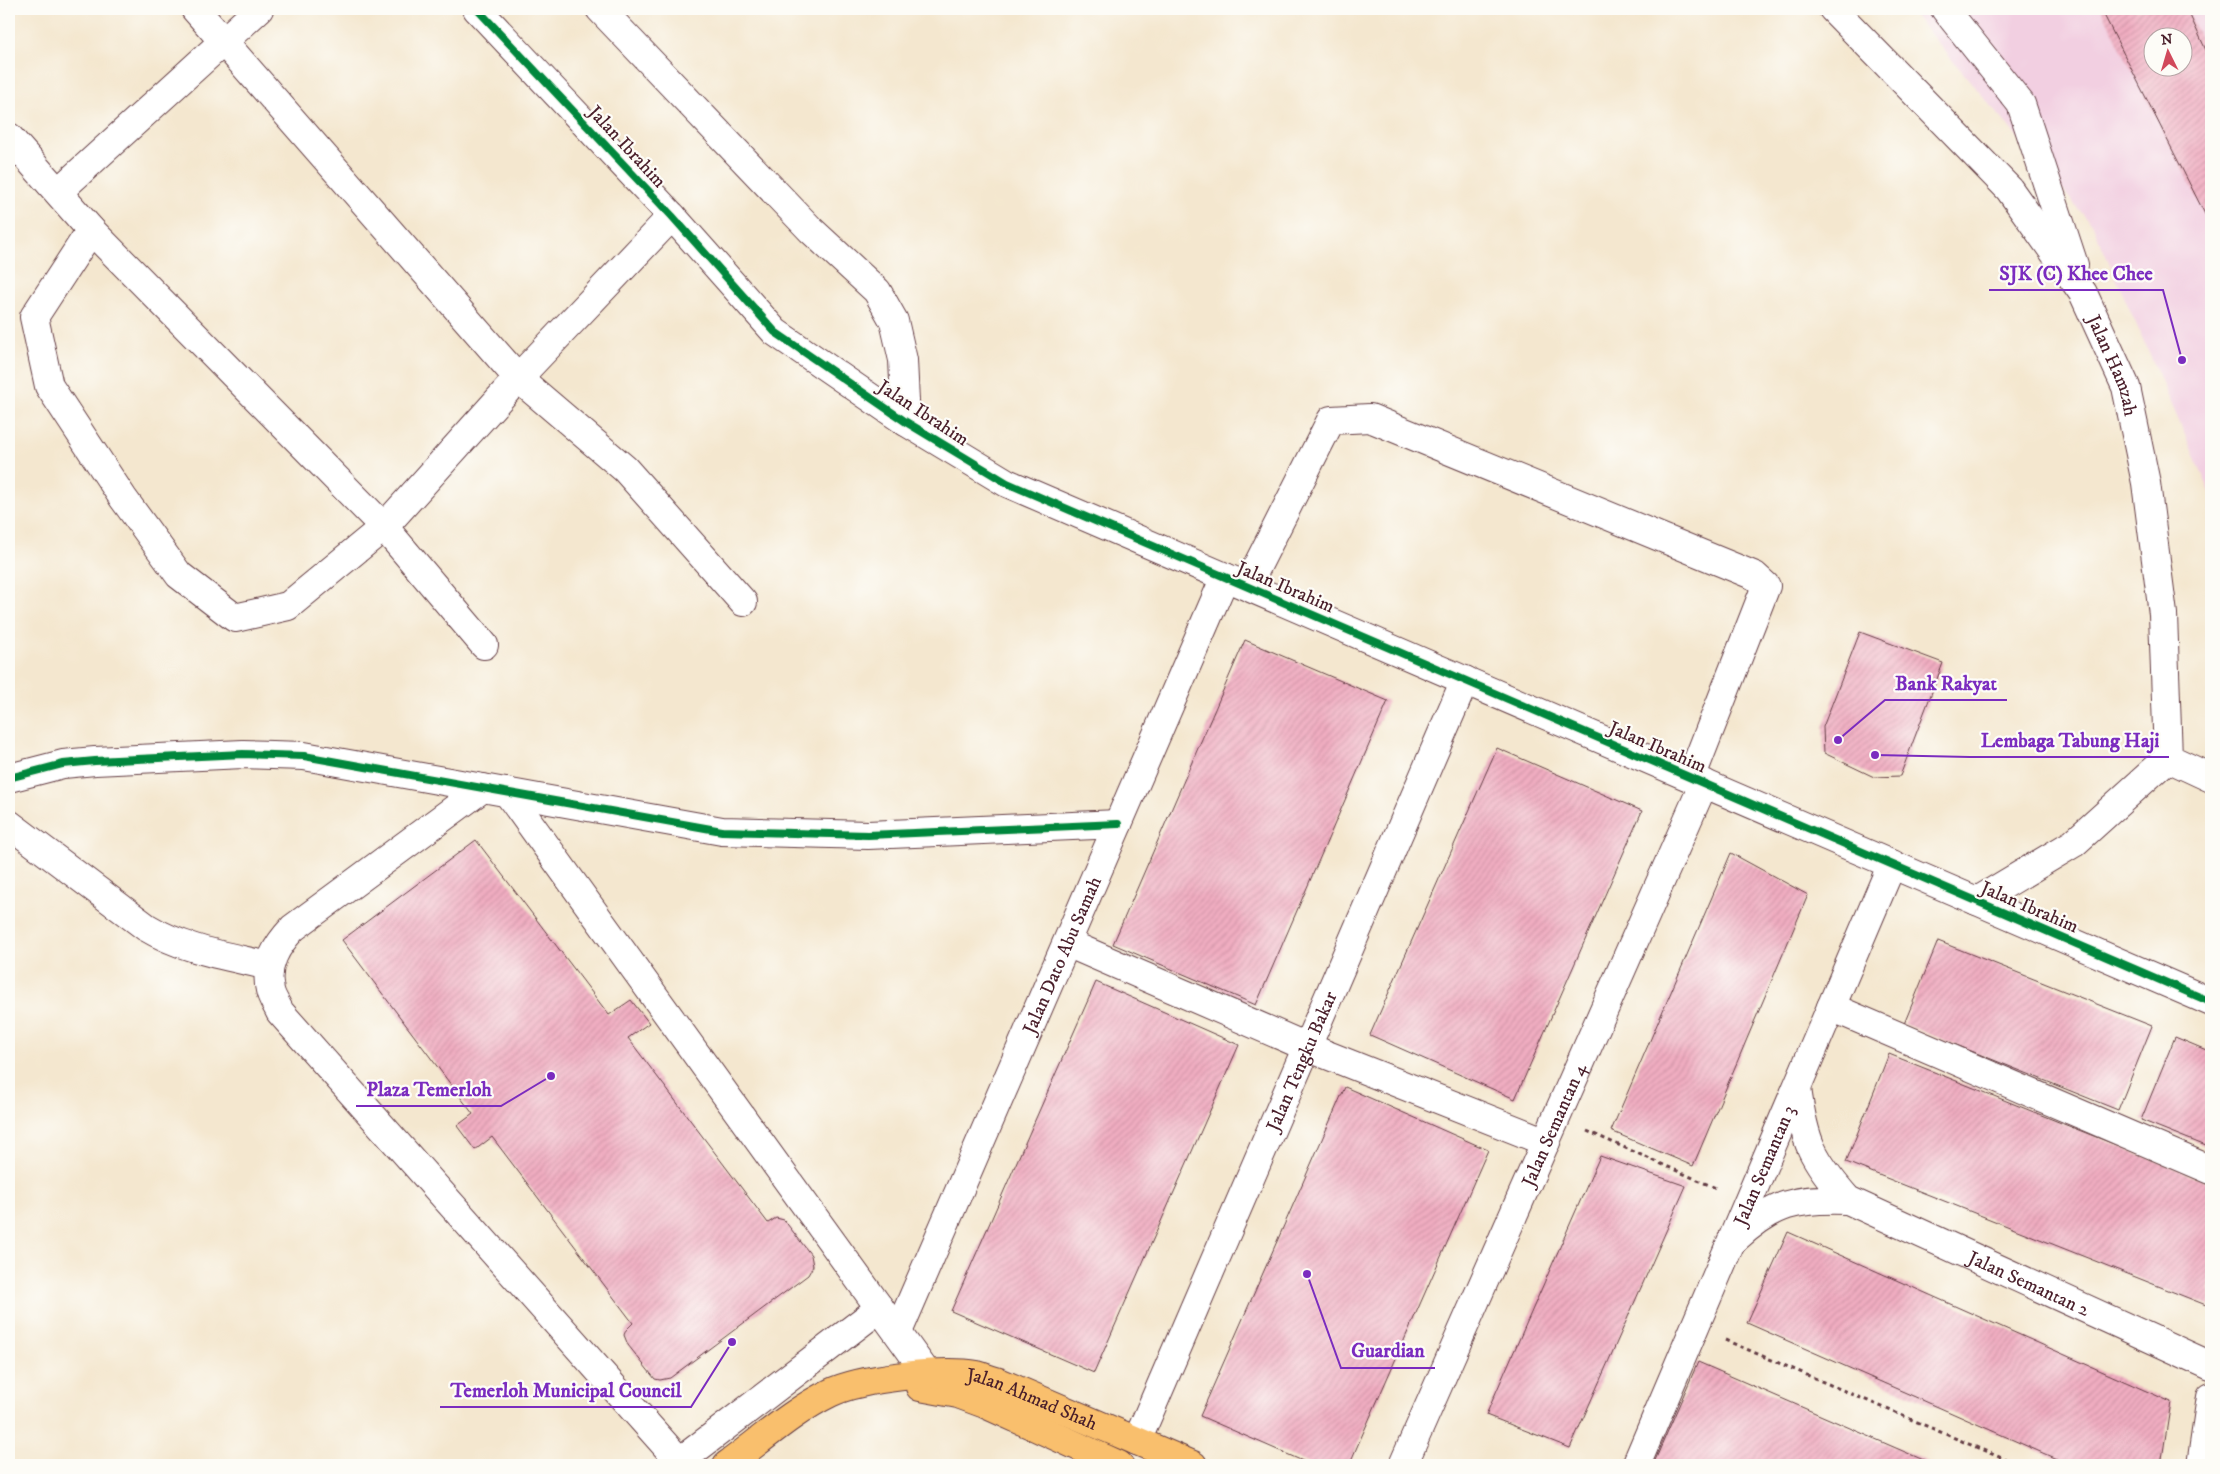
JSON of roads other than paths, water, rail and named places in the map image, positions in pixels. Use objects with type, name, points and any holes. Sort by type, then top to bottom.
[{"type":"main road","name":"Jalan Ahmad Shah","points":[[727,1465],[802,1410],[831,1393],[864,1383],[928,1374],[976,1375],[999,1382],[1193,1465]]},
{"type":"main road","name":"Jalan Ahmad Shah","points":[[864,1383],[928,1387],[958,1394],[1119,1465]]},
{"type":"street","points":[[195,9],[224,39],[518,378],[625,469],[743,602]]},
{"type":"street","points":[[59,192],[259,9]]},
{"type":"street","name":"Jalan Ibrahim","points":[[477,9],[672,216],[775,332],[906,422],[1007,483],[2211,1002]]},
{"type":"street","points":[[600,9],[810,230],[877,291],[894,321],[903,360],[906,422]]},
{"type":"street","name":"Jalan Hamzah","points":[[1833,9],[2009,189],[2082,293],[2126,387],[2146,483],[2163,614],[2168,758]]},
{"type":"street","points":[[1945,9],[2021,104],[2082,293]]},
{"type":"street","points":[[9,137],[91,230],[384,527],[484,645]]},
{"type":"street","points":[[91,230],[34,317],[49,386],[123,498],[179,575],[235,618],[288,606],[384,527],[518,378],[672,216]]},
{"type":"street","name":"Jalan Semantan 4","points":[[1236,582],[1331,420],[1370,418],[1755,576],[1766,586],[1697,781],[1546,1142],[1403,1465]]},
{"type":"street","name":"Jalan Dato Abu Samah","points":[[898,1332],[1118,824],[1236,582]]},
{"type":"street","name":"Jalan Tengku Bakar","points":[[1138,1441],[1465,680]]},
{"type":"street","points":[[9,778],[63,764],[244,754],[304,756],[722,831],[868,835],[1118,824]]},
{"type":"street","points":[[2168,758],[2211,778]]},
{"type":"street","name":"Jalan Ibrahim","points":[[1977,901],[2074,843],[2168,758]]},
{"type":"street","points":[[495,790],[293,928],[278,944],[269,966],[270,990],[280,1012],[681,1463],[880,1308]]},
{"type":"street","points":[[495,790],[928,1374]]},
{"type":"street","points":[[9,824],[146,927],[165,938],[184,946],[269,966]]},
{"type":"street","name":"Jalan Semantan 3","points":[[1636,1465],[1892,864]]},
{"type":"street","points":[[1066,943],[1308,1047],[1546,1142]]},
{"type":"street","points":[[1831,1007],[2211,1170]]},
{"type":"street","name":"Jalan Semantan 2","points":[[1797,1087],[1801,1118],[1808,1144],[1822,1171],[1848,1200]]},
{"type":"street","name":"Jalan Semantan 2","points":[[1731,1242],[1755,1220],[1785,1204],[1815,1198],[1848,1200],[2211,1366]]},
{"type":"street","points":[[2201,1465],[2211,1397]]},
{"type":"place","name":"SJK (C) Khee Chee","points":[[2182,360]]},
{"type":"place","name":"Bank Rakyat","points":[[1838,740]]},
{"type":"place","name":"Lembaga Tabung Haji","points":[[1875,755]]},
{"type":"place","name":"Plaza Temerloh","points":[[551,1076]]},
{"type":"place","name":"Guardian","points":[[1307,1274]]},
{"type":"place","name":"Temerloh Municipal Council","points":[[732,1342]]}]
